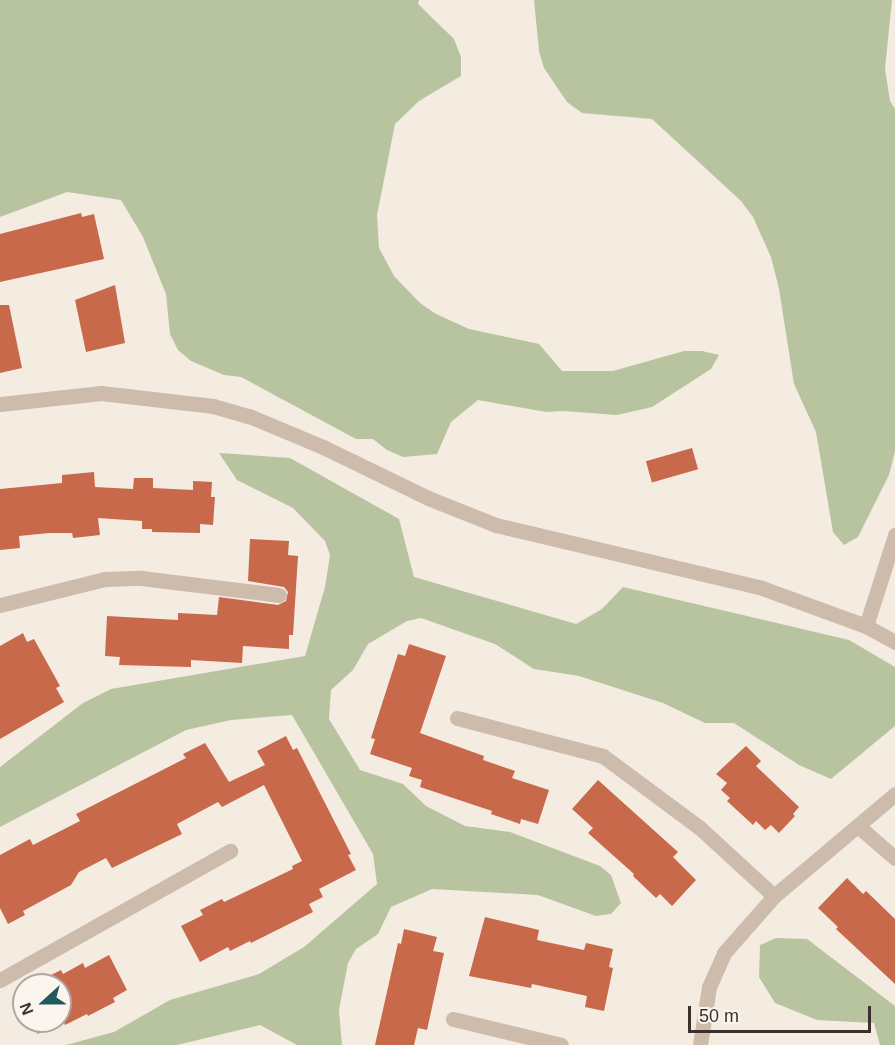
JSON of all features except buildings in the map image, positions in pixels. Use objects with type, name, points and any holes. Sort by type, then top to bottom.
[{"type":"street","points":[[0,404],[101,393],[213,406],[249,416],[323,447],[428,498],[496,525],[762,588],[866,626],[895,642]]},
{"type":"street","points":[[866,626],[895,535]]},
{"type":"street","points":[[0,605],[105,579],[141,578],[279,595]]},
{"type":"street","points":[[457,718],[603,756],[700,828],[774,896]]},
{"type":"street","points":[[700,1045],[709,987],[724,953],[774,896],[895,794]]},
{"type":"street","points":[[858,826],[895,858]]},
{"type":"street","points":[[0,980],[230,851]]},
{"type":"street","points":[[453,1019],[561,1045]]},
{"type":"green space","points":[[0,0],[419,0],[418,4],[454,39],[461,57],[461,76],[419,101],[395,124],[377,215],[379,248],[394,276],[420,303],[436,314],[469,329],[539,344],[562,371],[613,371],[684,351],[702,351],[719,355],[711,369],[652,407],[617,415],[546,412],[478,400],[451,422],[437,454],[403,457],[387,450],[373,439],[356,439],[241,377],[224,375],[191,361],[178,350],[170,334],[166,294],[143,237],[121,200],[67,192],[0,217]]},
{"type":"green space","points":[[534,0],[892,0],[885,69],[890,101],[895,109],[895,451],[889,475],[858,537],[844,545],[833,532],[816,432],[794,384],[779,289],[771,257],[753,217],[741,201],[652,119],[582,113],[567,102],[544,68],[539,51]]},
{"type":"green space","points":[[219,453],[290,458],[399,519],[414,577],[576,624],[602,609],[623,587],[849,640],[895,667],[895,726],[831,779],[799,765],[734,723],[705,723],[663,703],[579,676],[534,669],[495,644],[421,618],[407,621],[368,644],[353,670],[331,690],[329,719],[360,770],[403,784],[426,806],[465,826],[510,832],[600,866],[611,875],[621,903],[611,914],[596,916],[538,895],[432,889],[391,907],[378,934],[356,949],[348,963],[339,1010],[342,1045],[297,1045],[260,1025],[177,1045],[66,1045],[114,1032],[170,1000],[259,974],[304,947],[377,884],[373,854],[292,715],[231,720],[186,730],[0,827],[0,767],[83,703],[111,689],[305,656],[325,587],[330,555],[325,541],[293,508],[237,480]]},
{"type":"green space","points":[[776,938],[807,939],[895,1006],[895,1045],[880,1045],[874,1023],[817,1020],[775,1003],[759,977],[760,945]]}]
